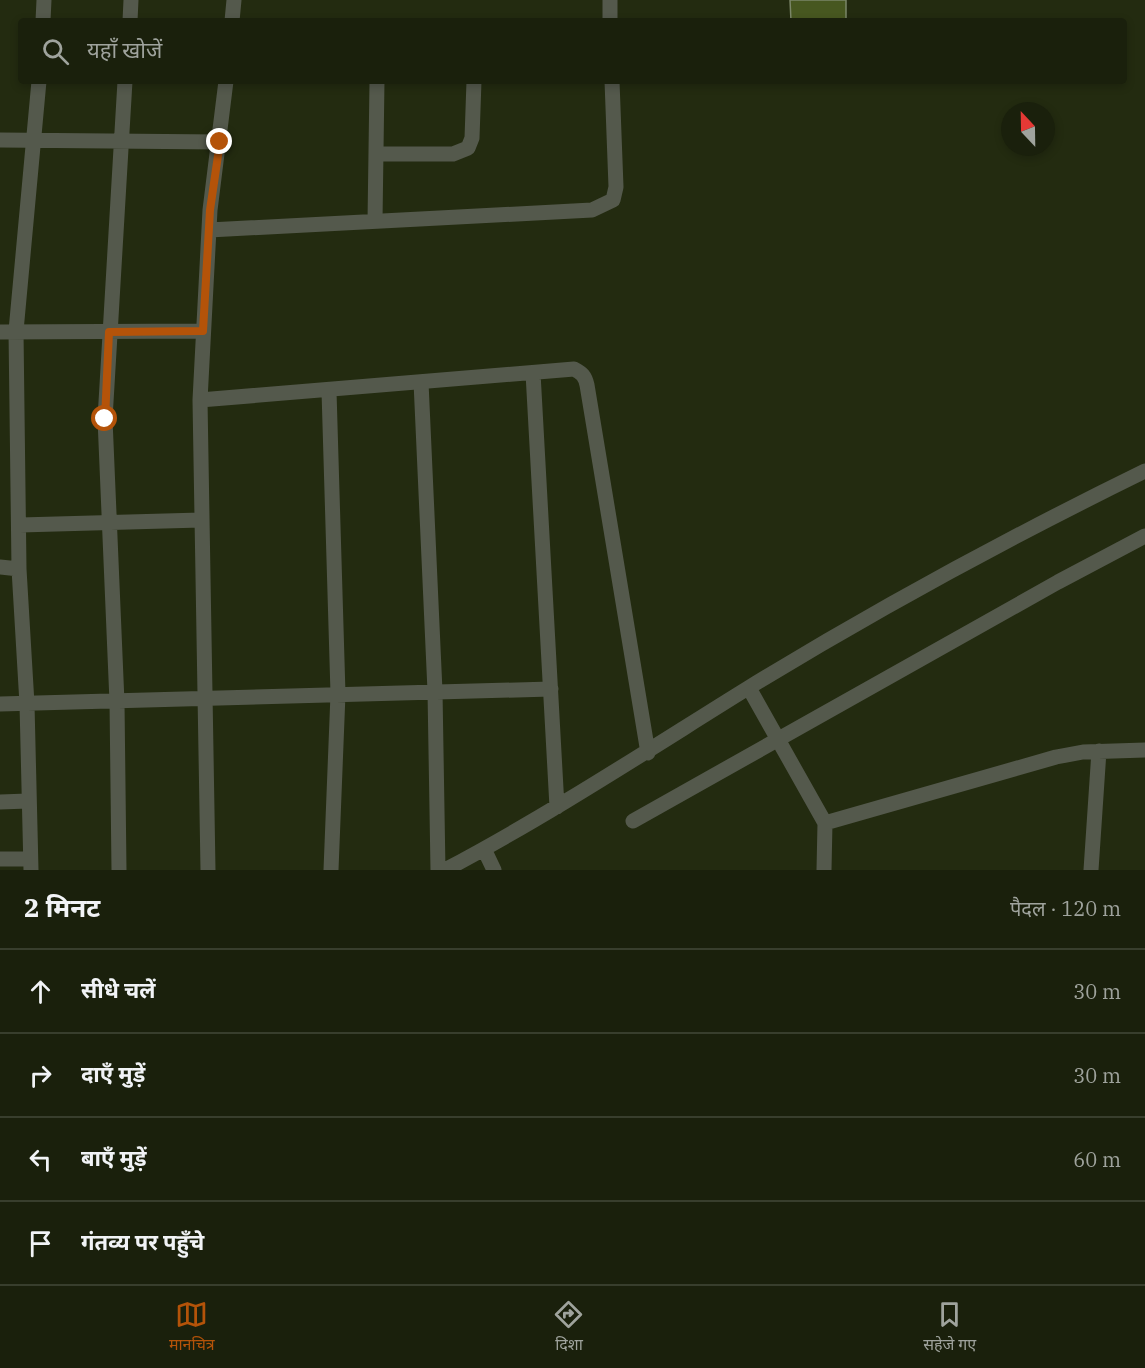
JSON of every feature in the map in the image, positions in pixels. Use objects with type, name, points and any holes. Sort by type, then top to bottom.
[{"type":"street","points":[[43,18],[44,0]]},
{"type":"street","points":[[130,18],[131,0]]},
{"type":"street","points":[[232,18],[234,0]]},
{"type":"street","points":[[610,0],[610,18]]},
{"type":"street","points":[[0,859],[31,864],[27,704],[19,569],[16,330],[36,139],[39,84]]},
{"type":"street","points":[[119,870],[117,702],[105,419],[125,84]]},
{"type":"street","points":[[208,870],[200,400],[209,230],[226,84]]},
{"type":"street","points":[[375,221],[377,84]]},
{"type":"street","points":[[376,154],[453,154],[468,148],[472,138],[474,84]]},
{"type":"street","points":[[209,230],[592,210],[613,200],[616,187],[612,84]]},
{"type":"street","points":[[0,140],[220,142]]},
{"type":"street","points":[[0,332],[16,330],[203,331]]},
{"type":"street","points":[[200,400],[574,369],[585,376],[648,753]]},
{"type":"street","points":[[533,373],[557,807]]},
{"type":"street","points":[[421,382],[435,691],[438,870]]},
{"type":"street","points":[[329,391],[338,694],[331,870]]},
{"type":"street","points":[[445,870],[557,807],[648,753],[749,688],[894,604],[1145,471]]},
{"type":"street","points":[[20,525],[201,520]]},
{"type":"street","points":[[633,821],[778,742],[1058,582],[1145,536]]},
{"type":"street","points":[[0,567],[19,569]]},
{"type":"street","points":[[749,688],[825,823],[824,870]]},
{"type":"street","points":[[0,704],[550,689]]},
{"type":"street","points":[[825,823],[1056,757],[1099,751],[1145,750]]},
{"type":"street","points":[[1091,870],[1099,751]]},
{"type":"street","points":[[0,802],[28,801]]},
{"type":"street","points":[[484,849],[494,870]]},
{"type":"building","points":[[790,0],[846,0],[846,18],[791,18]]},
{"type":"route","points":[[105,419],[109,332],[203,331],[210,210],[220,142]]}]
